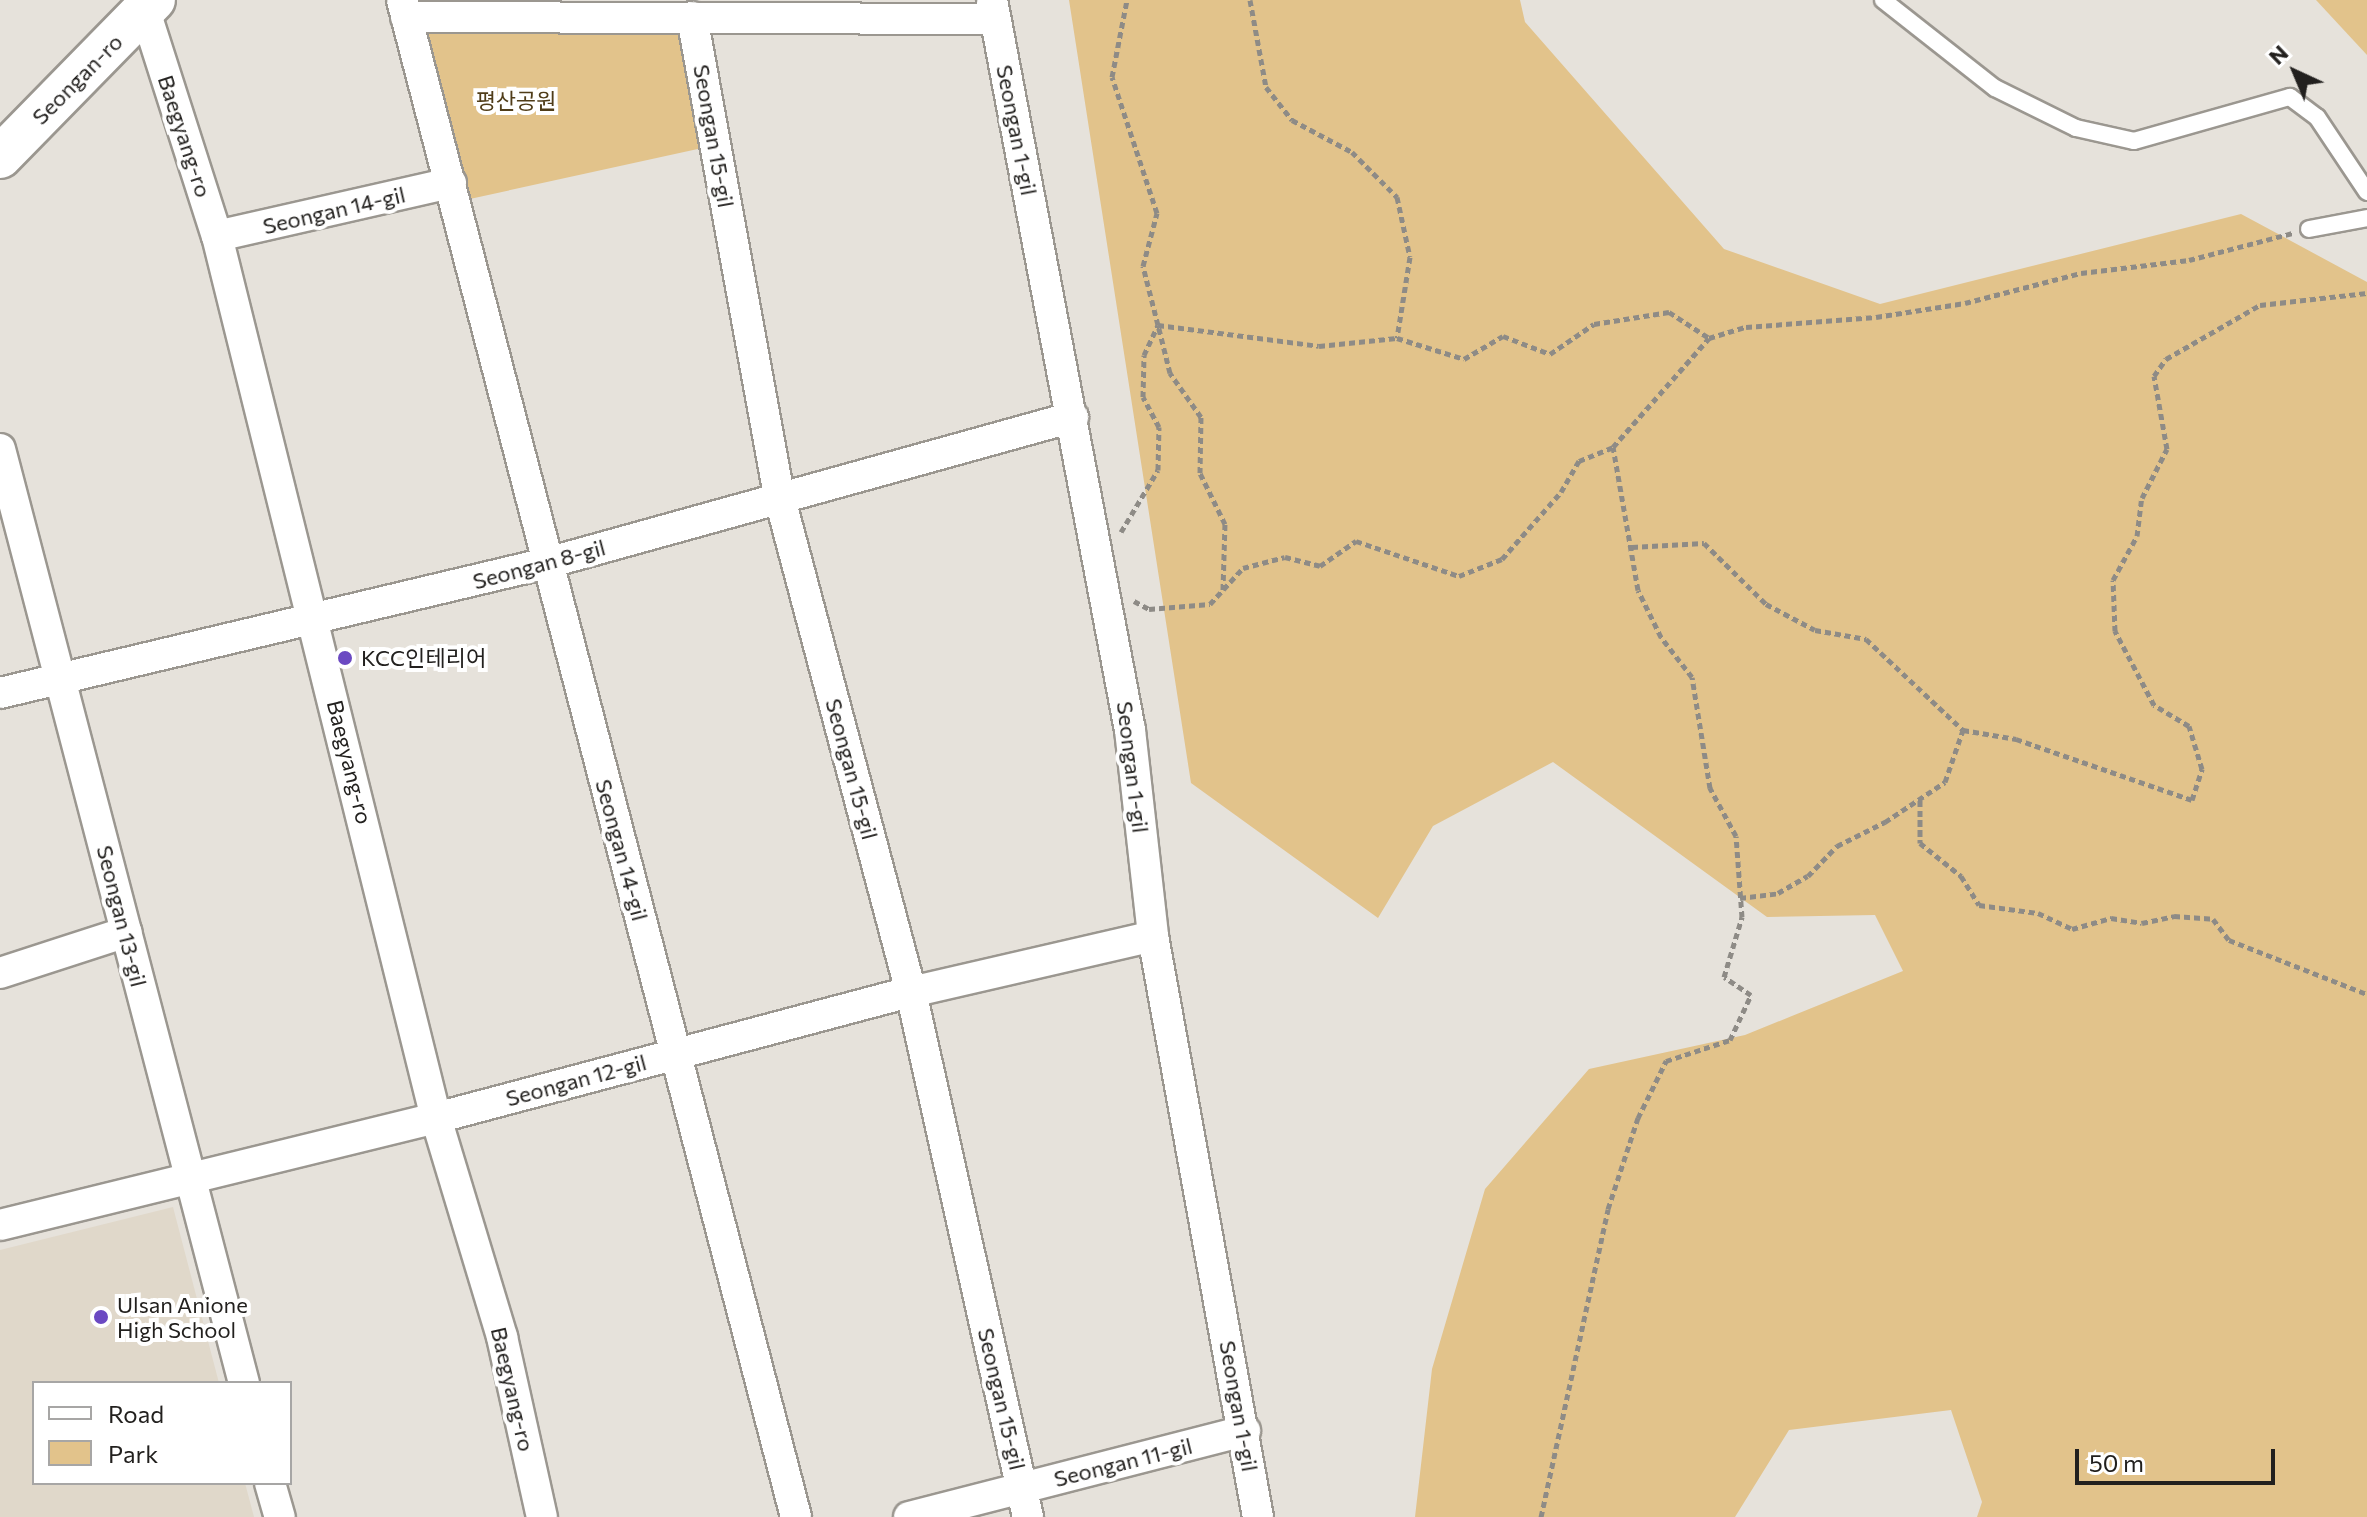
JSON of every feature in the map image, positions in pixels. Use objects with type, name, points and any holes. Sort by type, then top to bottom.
[{"type":"street","name":"Seongan-ro","points":[[0,157],[149,6]]},
{"type":"street","name":"Baegyang-ro","points":[[149,6],[217,236],[316,620],[436,1118],[502,1337],[542,1517]]},
{"type":"street","name":"Seongan 14-gil","points":[[404,8],[796,1517]]},
{"type":"street","name":"Seongan 1-gil","points":[[404,8],[692,17],[994,10],[1130,730],[1153,936],[1245,1431],[1258,1517]]},
{"type":"street","name":"Seongan 15-gil","points":[[692,17],[780,499],[911,992],[1025,1503]]},
{"type":"street","name":"Seongan 14-gil","points":[[217,236],[451,183]]},
{"type":"street","name":"Seongan 8-gil","points":[[0,693],[547,563],[1073,417]]},
{"type":"street","name":"Seongan 13-gil","points":[[0,449],[243,1381]]},
{"type":"street","points":[[0,973],[126,932]]},
{"type":"street","name":"Seongan 12-gil","points":[[0,1225],[436,1118],[911,992],[1153,936]]},
{"type":"street","name":"Seongan 11-gil","points":[[909,1517],[1025,1503],[1245,1431]]},
{"type":"street","points":[[271,1485],[280,1517]]},
{"type":"lane","points":[[1883,0],[1902,6],[1995,88],[2076,128],[2134,141],[2290,97],[2317,117],[2367,192]]},
{"type":"lane","points":[[2309,229],[2367,218]]},
{"type":"path","points":[[1127,0],[1112,77],[1157,213],[1143,266],[1170,373],[1201,417],[1200,473],[1225,524],[1223,590]]},
{"type":"path","points":[[1250,0],[1266,87],[1292,120],[1352,152],[1397,197],[1410,257],[1397,338]]},
{"type":"path","points":[[1104,587],[1149,609],[1210,604],[1243,568],[1285,557],[1320,566],[1356,541],[1459,576],[1502,559],[1561,492],[1579,461],[1613,447],[1709,338],[1746,327],[1876,317],[1965,303],[2081,273],[2189,260],[2309,229]]},
{"type":"path","points":[[1632,547],[1704,543],[1766,604],[1815,630],[1866,639],[1963,730],[2016,739],[2192,800],[2202,769],[2189,726],[2154,705],[2115,631],[2113,580],[2137,536],[2142,498],[2167,449],[2154,376],[2166,359],[2260,305],[2367,293]]},
{"type":"path","points":[[1158,325],[1319,346],[1397,338],[1464,359],[1503,336],[1550,354],[1594,324],[1669,312],[1709,338]]},
{"type":"path","points":[[1121,542],[1121,529],[1158,470],[1159,427],[1143,397],[1144,355],[1158,325]]},
{"type":"path","points":[[1541,1517],[1608,1209],[1638,1118],[1666,1061],[1730,1040],[1751,995],[1724,977],[1742,917],[1736,836],[1710,788],[1692,677],[1661,637],[1638,590],[1613,447]]},
{"type":"path","points":[[1740,898],[1778,893],[1808,876],[1854,834],[1920,800],[1945,782],[1963,730]]},
{"type":"path","points":[[1920,800],[1920,843],[1961,876],[1979,905],[2038,913],[2072,929],[2111,918],[2142,923],[2174,916],[2213,919],[2229,940],[2367,994]]},
{"type":"shaded area","name":"Ulsan Anione High School","points":[[173,1207],[218,1381],[32,1381],[32,1485],[246,1485],[254,1517],[0,1517],[0,1250]]},
{"type":"green space","points":[[1069,0],[1520,0],[1525,22],[1724,249],[1880,304],[2241,214],[2367,282],[2367,1517],[1977,1517],[1982,1502],[1951,1410],[1789,1430],[1735,1517],[1415,1517],[1432,1369],[1485,1189],[1589,1069],[1745,1035],[1903,971],[1875,915],[1767,917],[1553,762],[1433,826],[1378,918],[1191,783]]},
{"type":"green space","points":[[2316,0],[2367,0],[2367,55]]},
{"type":"green space","name":"평산공원","points":[[406,17],[692,17],[716,145],[456,202]]},
{"type":"place","name":"KCC인테리어","points":[[345,658]]},
{"type":"place","name":"Ulsan Anione High School","points":[[101,1317]]}]
